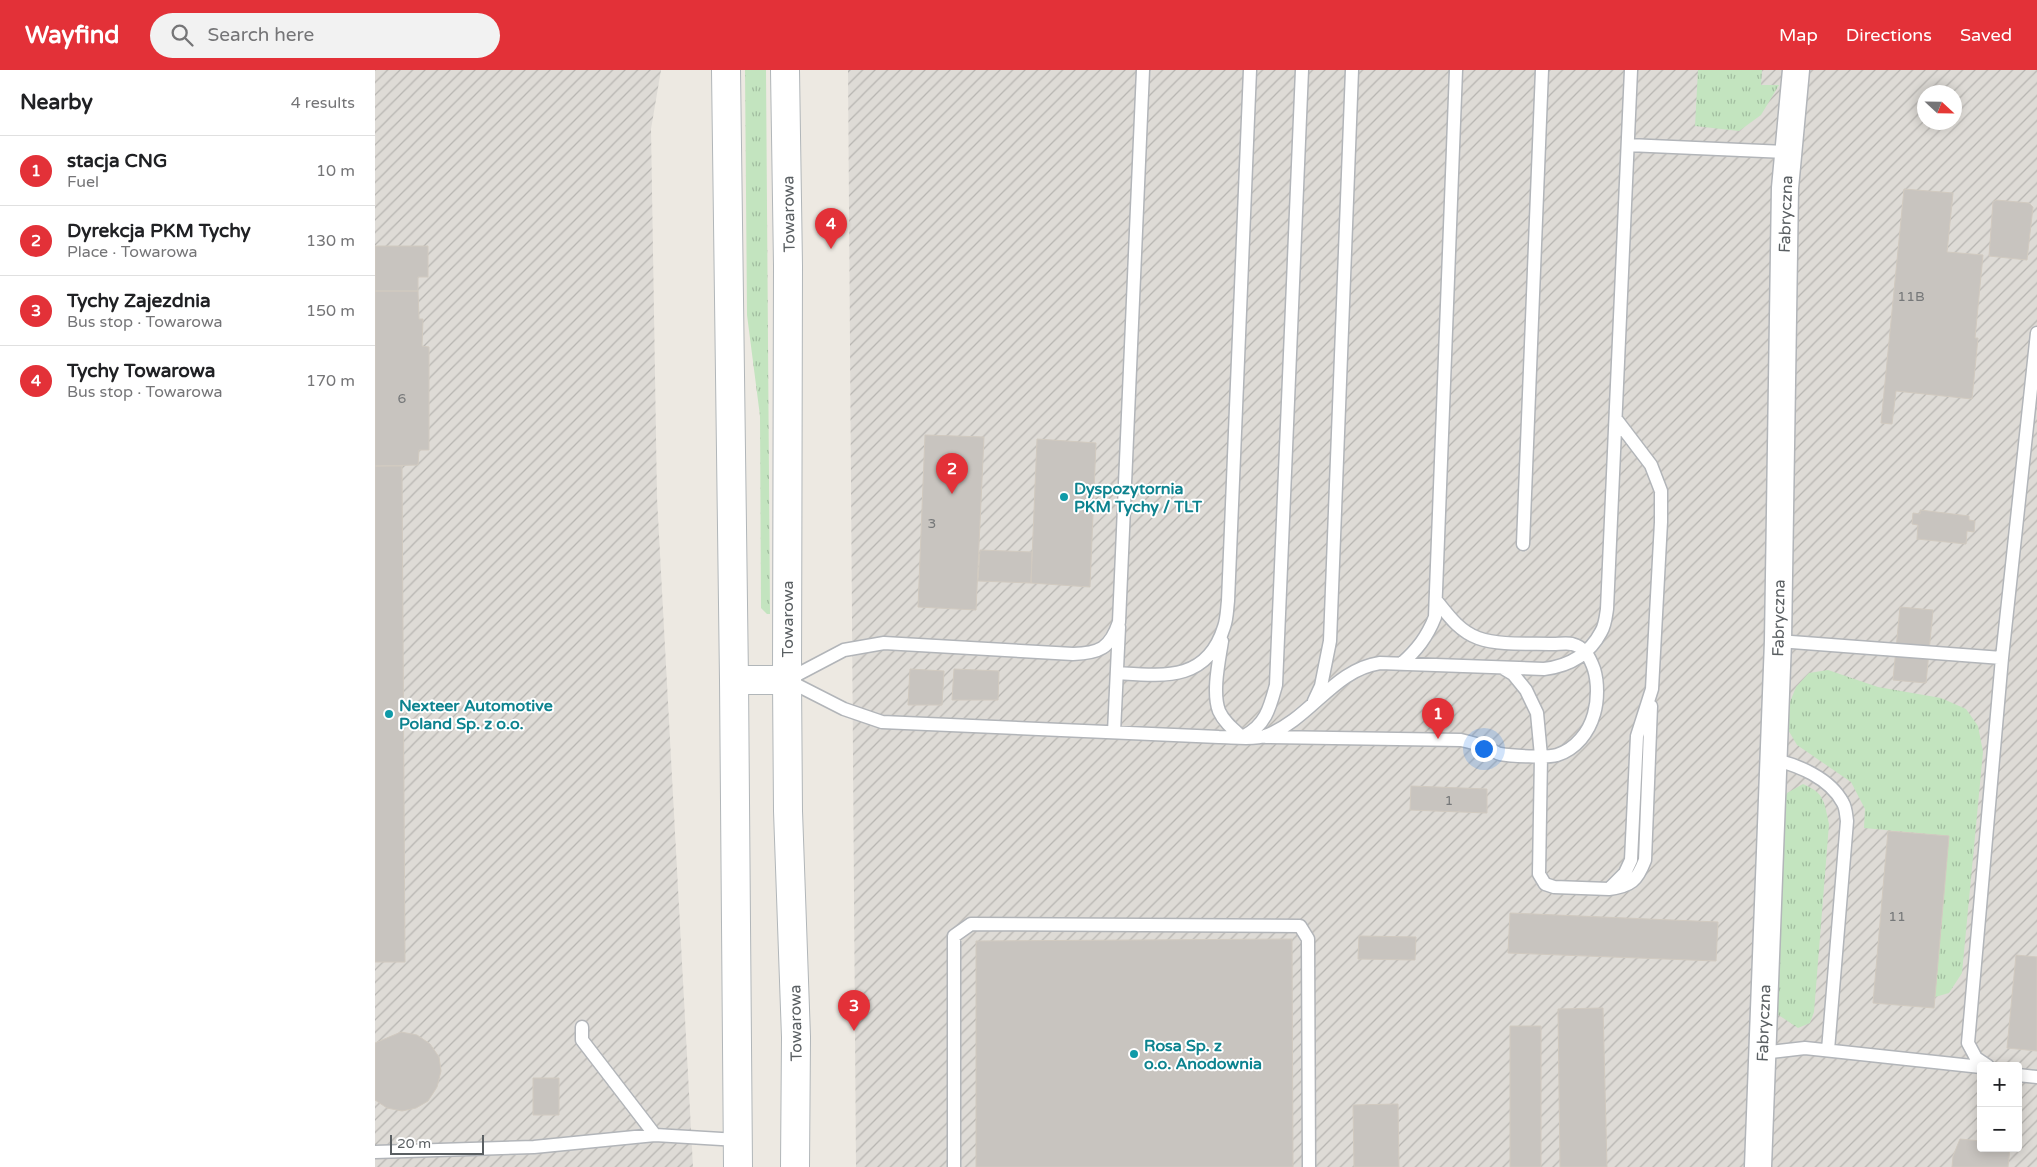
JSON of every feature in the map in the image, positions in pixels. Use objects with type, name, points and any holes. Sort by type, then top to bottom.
[{"type":"street","points":[[726,70],[738,1167]]},
{"type":"street","name":"Towarowa","points":[[785,70],[788,266],[788,811],[796,1037],[795,1167]]},
{"type":"street","name":"Fabryczna","points":[[1758,1167],[1772,759],[1778,642],[1785,188],[1796,70]]},
{"type":"street","points":[[734,680],[787,680]]},
{"type":"lane","points":[[1114,732],[1143,70]]},
{"type":"lane","points":[[1242,737],[1228,724],[1219,710],[1217,674],[1228,601],[1250,70]]},
{"type":"lane","points":[[1242,737],[1256,730],[1264,719],[1276,685],[1302,70]]},
{"type":"lane","points":[[1311,708],[1321,686],[1330,641],[1352,70]]},
{"type":"lane","points":[[1401,664],[1415,653],[1428,635],[1435,617],[1456,70]]},
{"type":"lane","points":[[1523,544],[1542,70]]},
{"type":"lane","points":[[1263,737],[1289,725],[1351,673],[1366,666],[1380,663],[1544,669],[1561,667],[1577,660],[1602,631],[1607,609],[1631,70]]},
{"type":"lane","points":[[1628,145],[1788,152]]},
{"type":"lane","points":[[1982,1062],[1976,1058],[1968,1043],[2001,658],[2037,333]]},
{"type":"lane","points":[[1503,668],[1513,674],[1526,690],[1537,713],[1541,756],[1539,874],[1545,884],[1554,887],[1609,889],[1625,873],[1631,860],[1637,736],[1652,689],[1661,491],[1651,465],[1616,419]]},
{"type":"lane","points":[[787,680],[844,709],[882,722],[1242,737],[1461,740],[1476,743],[1500,754],[1541,756],[1555,755],[1568,751],[1578,743],[1587,730],[1594,714],[1596,693],[1595,674],[1591,660],[1585,652],[1573,644],[1493,642],[1477,637],[1463,630],[1451,619],[1436,600]]},
{"type":"lane","points":[[787,680],[844,650],[884,643],[1073,654],[1093,653],[1106,646],[1115,634],[1119,622]]},
{"type":"lane","points":[[1117,673],[1161,676],[1179,674],[1197,667],[1213,651],[1224,627]]},
{"type":"lane","points":[[1778,642],[2001,658]]},
{"type":"lane","points":[[1772,759],[1789,763],[1832,787],[1844,804],[1847,821],[1828,1050]]},
{"type":"lane","points":[[954,1167],[954,936],[971,924],[1299,926],[1307,938],[1309,1167]]},
{"type":"lane","points":[[582,1027],[582,1040],[655,1135]]},
{"type":"lane","points":[[1762,1053],[1805,1048],[1977,1067]]},
{"type":"lane","points":[[2022,1075],[2037,1077]]},
{"type":"lane","points":[[375,1152],[533,1147],[655,1135],[738,1140]]},
{"type":"shaded area","points":[[375,70],[661,70],[651,129],[657,498],[693,1167],[375,1167]]},
{"type":"shaded area","points":[[848,70],[2037,70],[2037,1167],[856,1167]]},
{"type":"green space","points":[[745,70],[766,70],[770,614],[767,614],[761,608],[760,416],[747,315]]},
{"type":"green space","points":[[1698,70],[1762,70],[1761,85],[1779,85],[1761,115],[1739,131],[1695,126]]},
{"type":"green space","points":[[1828,670],[1878,687],[1941,698],[1966,709],[1978,726],[1983,752],[1962,973],[1949,993],[1935,997],[1949,836],[1864,828],[1865,809],[1851,782],[1797,745],[1787,728],[1788,707],[1796,687],[1809,673]]},
{"type":"green space","points":[[1803,784],[1820,795],[1829,824],[1814,1012],[1810,1023],[1798,1028],[1777,1014],[1780,813],[1787,793]]},
{"type":"building","points":[[1904,189],[1953,193],[1947,252],[1983,255],[1975,338],[1978,338],[1972,399],[1896,391],[1892,424],[1881,423]]},
{"type":"building","points":[[1996,200],[2029,203],[2033,207],[2027,260],[1989,256],[1993,202]]},
{"type":"building","points":[[375,246],[428,246],[428,277],[418,277],[418,291],[375,291]]},
{"type":"building","points":[[375,291],[418,291],[419,319],[423,319],[422,346],[429,347],[429,450],[419,450],[418,465],[375,466]]},
{"type":"building","points":[[925,435],[984,437],[976,610],[918,607]]},
{"type":"building","name":"Dyspozytornia PKM Tychy / TLT","points":[[1037,439],[1096,443],[1090,587],[1031,583]]},
{"type":"building","name":"Nexteer Automotive Poland Sp. z o.o.","points":[[375,466],[402,466],[405,962],[375,962]]},
{"type":"building","points":[[1920,510],[1969,516],[1969,520],[1975,521],[1974,532],[1967,531],[1966,544],[1917,539],[1918,525],[1912,524],[1913,513],[1920,514]]},
{"type":"building","points":[[980,550],[1032,552],[1031,583],[978,581]]},
{"type":"building","points":[[1900,607],[1933,610],[1926,683],[1893,680]]},
{"type":"building","points":[[910,669],[944,671],[942,705],[908,705]]},
{"type":"building","points":[[954,669],[999,671],[998,700],[952,700]]},
{"type":"building","points":[[1411,786],[1487,789],[1487,813],[1410,810]]},
{"type":"building","points":[[1888,831],[1949,836],[1934,1008],[1873,1003]]},
{"type":"building","points":[[1510,913],[1718,922],[1716,961],[1508,953]]},
{"type":"building","points":[[1359,936],[1416,937],[1415,960],[1358,959]]},
{"type":"building","name":"Rosa Sp. z o.o. Anodownia","points":[[1292,939],[1293,1167],[976,1167],[976,941]]},
{"type":"building","points":[[2016,955],[2037,957],[2037,1051],[2007,1048]]},
{"type":"building","points":[[1603,1008],[1607,1167],[1560,1167],[1558,1009]]},
{"type":"building","points":[[1510,1026],[1541,1026],[1541,1167],[1510,1167]]},
{"type":"building","points":[[401,1032],[417,1035],[430,1044],[439,1057],[441,1071],[437,1087],[428,1101],[416,1108],[402,1111],[387,1108],[375,1100],[375,1043]]},
{"type":"building","points":[[533,1078],[559,1078],[559,1115],[533,1115]]},
{"type":"building","points":[[1398,1104],[1399,1167],[1354,1167],[1353,1105]]},
{"type":"building","points":[[1960,1139],[1977,1141],[1977,1152],[2010,1152],[2008,1167],[1952,1167],[1953,1156]]},
{"type":"place","name":"Tychy Towarowa","points":[[831,249]]},
{"type":"place","name":"Dyrekcja PKM Tychy","points":[[952,494]]},
{"type":"place","name":"Dyspozytornia PKM Tychy / TLT","points":[[1064,497]]},
{"type":"place","name":"Nexteer Automotive Poland Sp. z o.o.","points":[[389,714]]},
{"type":"place","name":"stacja CNG","points":[[1438,739]]},
{"type":"place","name":"Tychy Zajezdnia","points":[[854,1031]]},
{"type":"place","name":"Rosa Sp. z o.o. Anodownia","points":[[1134,1054]]}]
